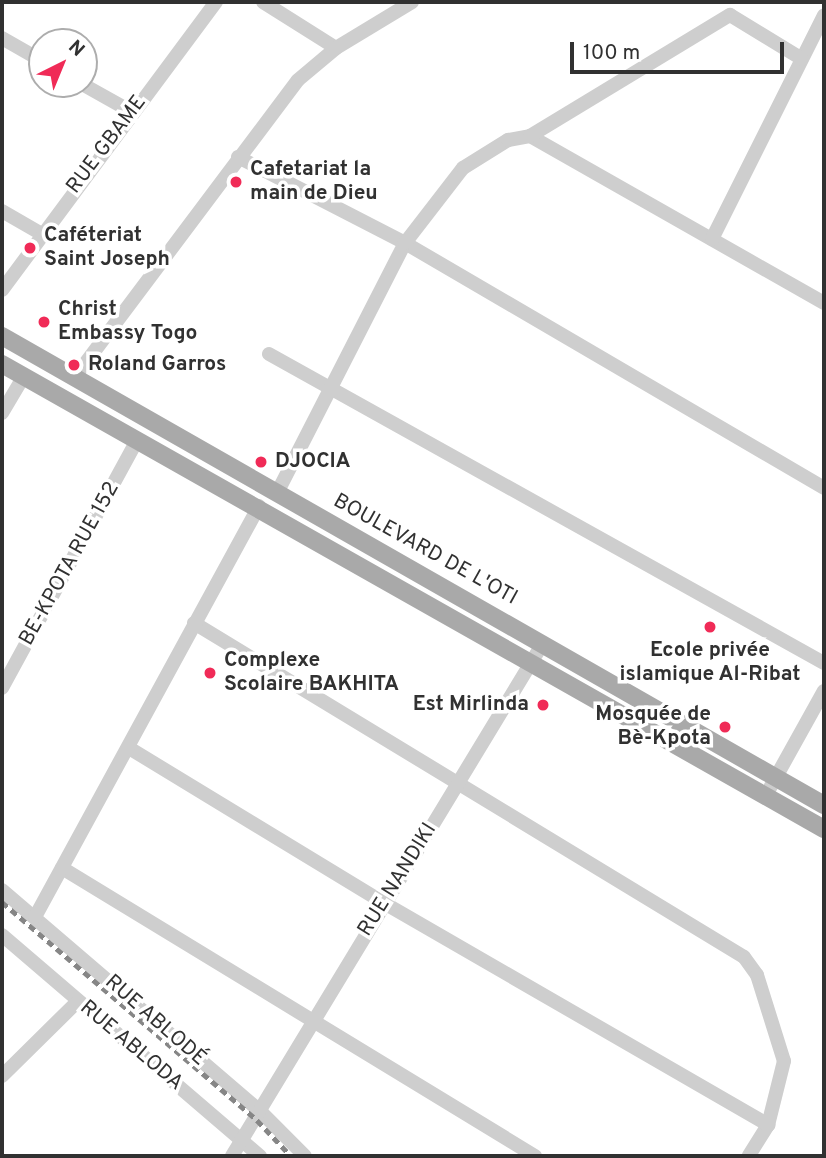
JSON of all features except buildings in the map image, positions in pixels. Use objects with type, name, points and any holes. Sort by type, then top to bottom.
[{"type":"main road","name":"BOULEVARD DE L'OTI","points":[[2,336],[824,805]]},
{"type":"main road","name":"BOULEVARD DE L'OTI","points":[[2,364],[259,506],[824,829]]},
{"type":"street","name":"RUE GBAME","points":[[2,290],[40,233],[216,2]]},
{"type":"street","points":[[262,2],[336,48]]},
{"type":"street","points":[[75,377],[298,80],[336,48],[412,2]]},
{"type":"street","points":[[277,493],[405,243],[463,168],[508,140],[530,136],[730,15],[802,59]]},
{"type":"street","points":[[712,239],[824,15]]},
{"type":"street","points":[[4,44],[28,55]]},
{"type":"street","points":[[98,93],[132,112]]},
{"type":"street","points":[[530,136],[824,303]]},
{"type":"street","points":[[238,157],[405,243],[824,488]]},
{"type":"street","points":[[2,211],[40,233]]},
{"type":"street","points":[[269,355],[824,663]]},
{"type":"street","points":[[2,413],[24,376]]},
{"type":"street","name":"BE-KPOTA RUE 152","points":[[2,688],[137,440]]},
{"type":"street","points":[[35,917],[259,506]]},
{"type":"street","points":[[194,624],[744,957],[757,975],[784,1061],[768,1125],[749,1156]]},
{"type":"street","name":"RUE NANDIKI","points":[[232,1156],[244,1142],[312,1021],[543,643]]},
{"type":"street","points":[[766,795],[824,691]]},
{"type":"street","points":[[129,748],[384,903],[768,1125]]},
{"type":"street","points":[[62,868],[535,1156]]},
{"type":"street","name":"RUE ABLODÉ","points":[[2,890],[305,1156]]},
{"type":"street","name":"RUE ABLODA","points":[[2,935],[260,1156]]},
{"type":"street","points":[[2,1076],[78,1001]]},
{"type":"railway","points":[[2,902],[257,1120],[291,1156]]},
{"type":"place","name":"Cafetariat la main de Dieu","points":[[236,182]]},
{"type":"place","name":"Caféteriat Saint Joseph","points":[[30,248]]},
{"type":"place","name":"Christ Embassy Togo","points":[[44,322]]},
{"type":"place","name":"Roland Garros","points":[[74,365]]},
{"type":"place","name":"DJOCIA","points":[[261,462]]},
{"type":"place","name":"Ecole privée islamique Al-Ribat","points":[[710,627]]},
{"type":"place","name":"Complexe Scolaire BAKHITA","points":[[210,673]]},
{"type":"place","name":"Est Mirlinda","points":[[543,705]]},
{"type":"place","name":"Mosquée de Bè-Kpota","points":[[725,727]]}]
